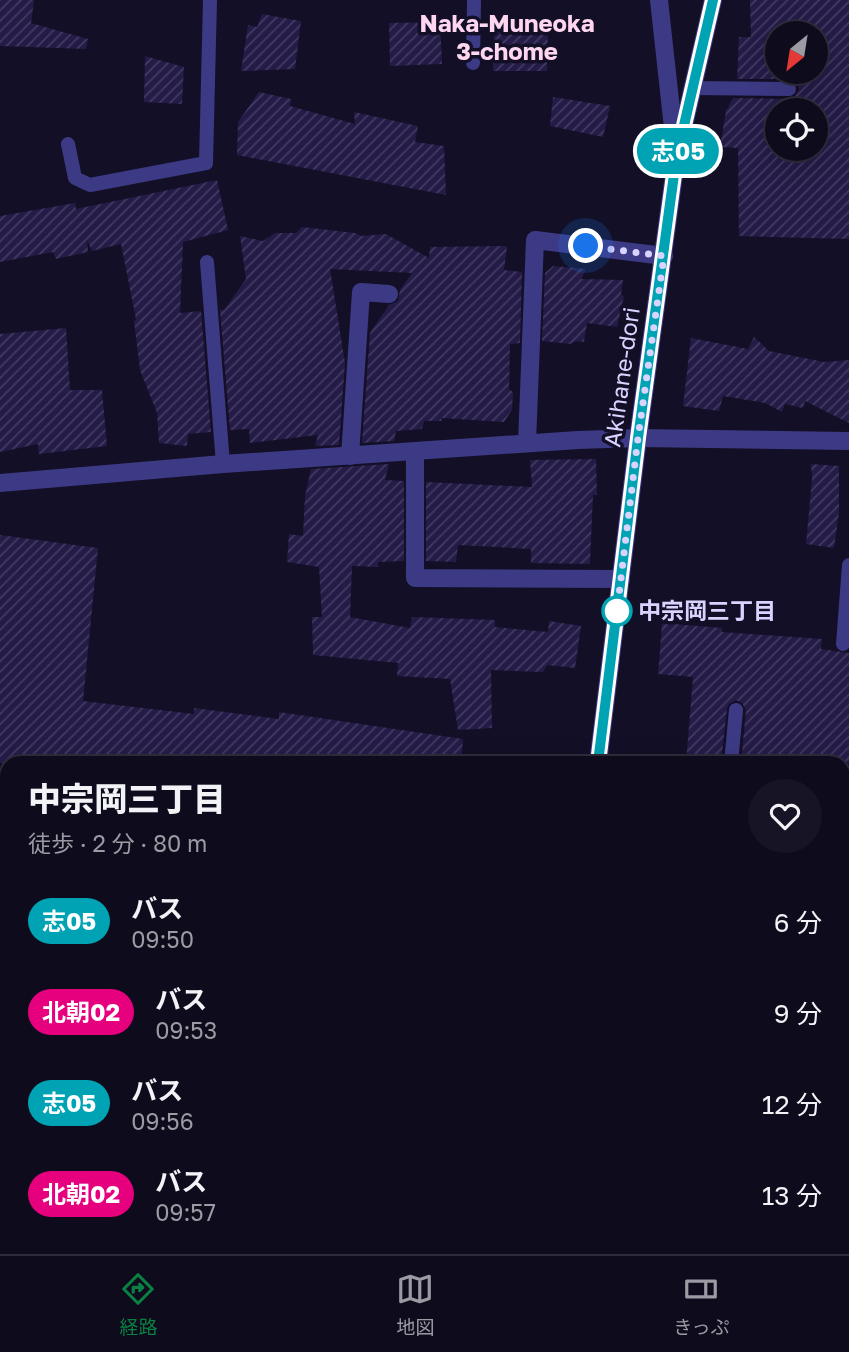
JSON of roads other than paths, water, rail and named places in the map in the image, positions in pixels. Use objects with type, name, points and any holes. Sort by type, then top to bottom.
[{"type":"street","points":[[659,0],[676,160]]},
{"type":"street","name":"Akihane-dori","points":[[599,756],[676,160],[713,0]]},
{"type":"street","points":[[527,443],[535,240],[664,256]]},
{"type":"street","points":[[349,456],[360,292],[389,294]]},
{"type":"street","points":[[0,483],[527,443],[638,438],[849,441]]},
{"type":"street","points":[[415,451],[415,578],[621,579]]},
{"type":"lane","points":[[68,144],[75,178],[90,185],[206,163],[210,0]]},
{"type":"lane","points":[[473,63],[474,0]]},
{"type":"lane","points":[[692,88],[789,89]]},
{"type":"lane","points":[[206,262],[223,464]]},
{"type":"lane","points":[[844,644],[849,565]]},
{"type":"lane","points":[[732,756],[736,710]]},
{"type":"place","name":"中宗岡三丁目","points":[[617,611]]},
{"type":"district","name":"Naka-Muneoka 3-chome","points":[[507,38]]}]
